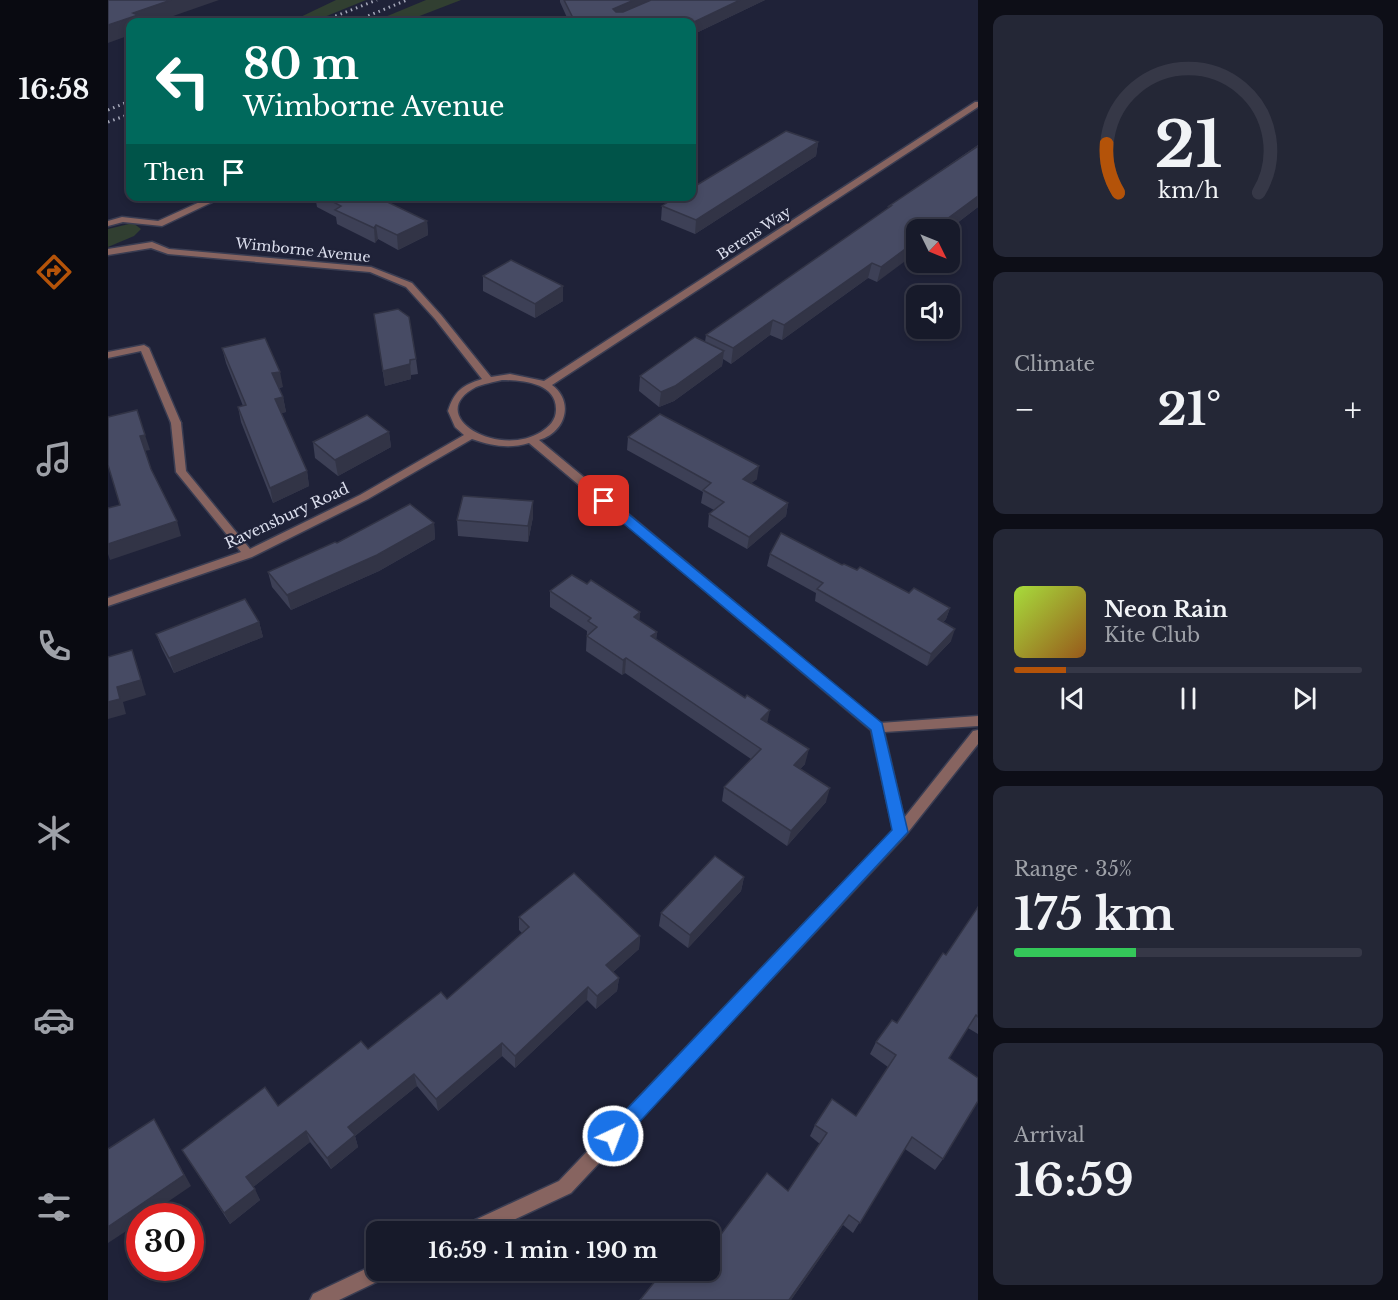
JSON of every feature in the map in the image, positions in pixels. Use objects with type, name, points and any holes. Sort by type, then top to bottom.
[{"type":"street","name":"Berens Way","points":[[545,386],[978,104]]},
{"type":"street","points":[[108,224],[122,219],[159,224],[210,201]]},
{"type":"street","points":[[152,245],[159,224]]},
{"type":"street","name":"Wimborne Avenue","points":[[108,252],[152,245],[168,251],[371,270],[409,285],[438,317],[487,379]]},
{"type":"street","points":[[108,355],[144,348],[176,423],[181,472],[248,554]]},
{"type":"street","points":[[518,377],[545,386],[556,394],[561,404],[562,414],[556,425],[546,434],[532,440],[499,444],[470,436],[458,427],[452,416],[452,404],[465,389],[487,379],[518,377]]},
{"type":"street","name":"Ravensbury Road","points":[[108,602],[248,554],[364,497],[470,436]]},
{"type":"street","points":[[532,440],[877,728],[900,832]]},
{"type":"street","points":[[877,728],[978,721]]},
{"type":"street","points":[[492,1221],[565,1187],[900,832],[978,735]]},
{"type":"street","points":[[319,1300],[366,1278]]},
{"type":"green space","points":[[336,0],[366,0],[322,18],[298,18]]},
{"type":"green space","points":[[426,0],[461,0],[414,18],[383,18]]},
{"type":"green space","points":[[133,223],[141,229],[134,236],[108,247],[108,229]]},
{"type":"building","points":[[108,0],[171,0],[133,13],[138,15],[108,25]]},
{"type":"building","points":[[564,0],[634,0],[613,9],[616,12],[623,12],[651,0],[740,0],[696,21],[696,18],[573,18]]},
{"type":"building","points":[[786,131],[818,142],[696,220],[662,206],[670,201],[696,201],[696,186]]},
{"type":"building","points":[[978,146],[978,196],[947,219],[906,219],[906,248],[881,267],[872,263],[784,325],[773,320],[733,348],[706,335],[891,206],[889,206]]},
{"type":"building","points":[[332,201],[385,201],[427,221],[397,235],[376,225],[374,228],[335,210],[341,206]]},
{"type":"building","points":[[511,260],[563,286],[535,304],[483,276]]},
{"type":"building","points":[[398,309],[409,317],[416,359],[410,360],[410,364],[383,371],[374,314]]},
{"type":"building","points":[[695,337],[724,351],[675,386],[661,392],[640,376]]},
{"type":"building","points":[[265,338],[280,372],[272,373],[283,397],[275,399],[307,471],[270,488],[238,407],[246,405],[222,348]]},
{"type":"building","points":[[137,410],[145,435],[140,436],[151,469],[177,521],[108,544],[108,508],[120,505],[108,465],[108,417]]},
{"type":"building","points":[[660,414],[759,466],[743,479],[788,503],[749,537],[709,514],[724,502],[703,490],[711,483],[628,437]]},
{"type":"building","points":[[367,415],[389,432],[335,460],[313,442]]},
{"type":"building","points":[[463,496],[533,501],[528,526],[457,520]]},
{"type":"building","points":[[410,504],[434,523],[377,555],[287,595],[268,572],[337,543]]},
{"type":"building","points":[[781,533],[842,565],[857,570],[860,567],[909,593],[914,588],[950,608],[938,619],[955,629],[931,654],[817,589],[823,583],[770,554]]},
{"type":"building","points":[[572,575],[587,584],[591,580],[640,612],[634,617],[657,632],[651,636],[745,698],[747,695],[770,710],[761,719],[809,749],[794,765],[830,788],[791,831],[724,787],[761,749],[626,658],[623,660],[587,636],[597,627],[588,621],[591,618],[550,591]]},
{"type":"building","points":[[245,599],[259,622],[169,658],[156,634]]},
{"type":"building","points":[[132,650],[141,680],[117,687],[120,699],[108,702],[108,657]]},
{"type":"building","points":[[715,856],[744,877],[690,935],[661,913]]},
{"type":"building","points":[[574,873],[640,936],[606,965],[619,978],[597,996],[588,987],[515,1056],[502,1043],[436,1099],[414,1074],[348,1127],[355,1135],[327,1158],[306,1131],[246,1177],[255,1189],[224,1213],[182,1150],[265,1087],[278,1106],[361,1041],[368,1049],[441,992],[447,999],[529,927],[519,917]]},
{"type":"building","points":[[978,907],[978,1017],[976,1015],[949,1058],[978,1078],[978,1101],[943,1159],[912,1137],[860,1223],[849,1215],[789,1300],[640,1300],[655,1281],[720,1281],[720,1236],[767,1173],[788,1191],[827,1133],[815,1125],[832,1099],[856,1116],[896,1055],[876,1042],[892,1020],[897,1023],[943,953],[946,955]]},
{"type":"building","points":[[154,1119],[184,1175],[143,1203],[126,1203],[126,1215],[108,1227],[108,1149]]},
{"type":"railway","points":[[330,18],[377,0]]},
{"type":"railway","points":[[363,18],[407,0]]},
{"type":"railway","points":[[108,110],[126,103]]},
{"type":"railway","points":[[108,122],[126,115]]},
{"type":"route","points":[[604,501],[877,728],[900,832],[613,1136]]}]
